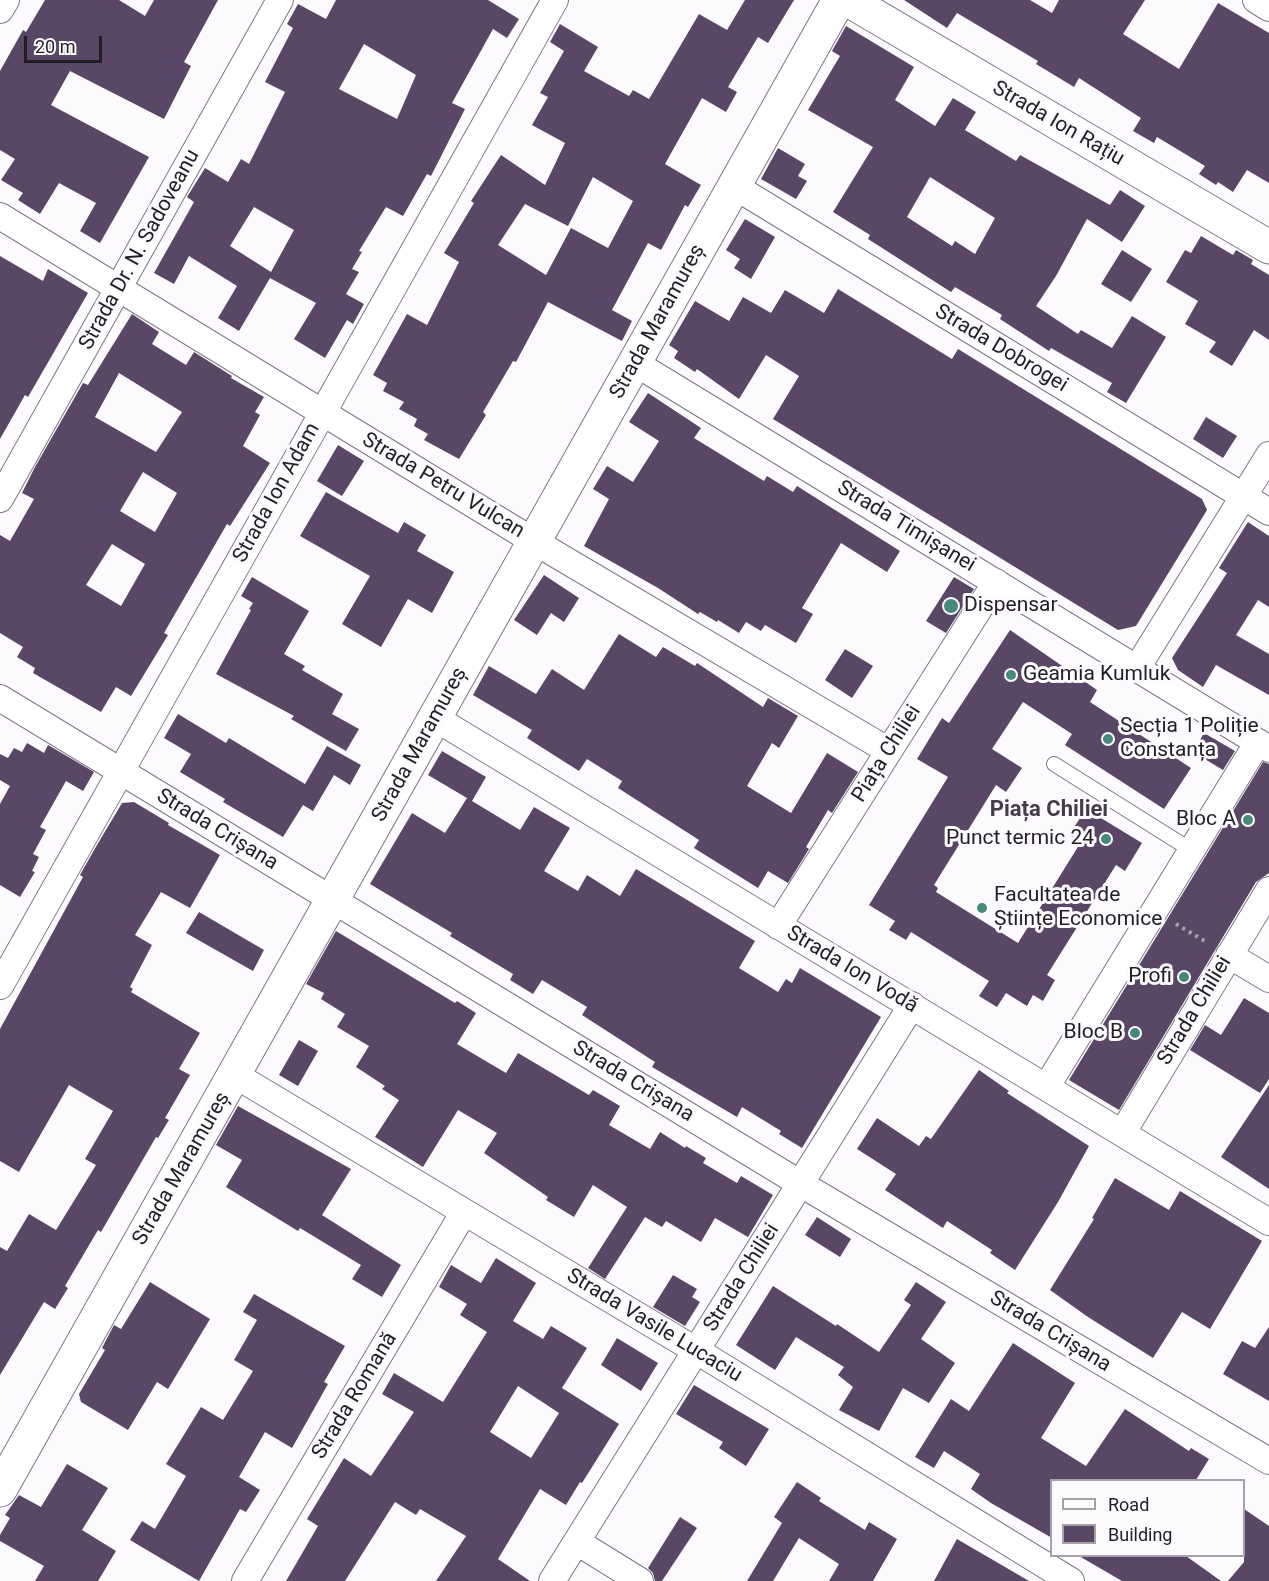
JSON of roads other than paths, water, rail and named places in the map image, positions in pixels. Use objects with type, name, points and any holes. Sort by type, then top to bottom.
[{"type":"street","points":[[0,10],[6,0]]},
{"type":"street","name":"Strada Dr. N. Sadoveanu","points":[[0,499],[280,0]]},
{"type":"street","name":"Strada Ion Adam","points":[[0,986],[555,0]]},
{"type":"street","name":"Strada Maramureș","points":[[0,1490],[9,1453],[235,1075],[838,0]]},
{"type":"street","name":"Strada Ion Rațiu","points":[[848,0],[1269,247]]},
{"type":"street","points":[[1256,0],[1269,8]]},
{"type":"street","name":"Strada Dobrogei","points":[[734,186],[1269,512]]},
{"type":"street","name":"Strada Petru Vulcan","points":[[0,216],[535,542],[888,751]]},
{"type":"street","name":"Strada Timișanei","points":[[634,363],[1264,745]]},
{"type":"street","points":[[1137,668],[1269,454]]},
{"type":"street","name":"Piața Chiliei","points":[[778,926],[996,582]]},
{"type":"street","name":"Strada Crișana","points":[[0,698],[801,1184],[1269,1461]]},
{"type":"street","name":"Strada Ion Vodă","points":[[435,718],[1269,1222]]},
{"type":"street","points":[[1047,1086],[1191,850],[1264,745]]},
{"type":"street","name":"Strada Chiliei","points":[[1123,1132],[1269,890]]},
{"type":"street","points":[[1229,955],[1269,979]]},
{"type":"street","name":"Strada Chiliei","points":[[552,1581],[912,1005]]},
{"type":"street","name":"Strada Vasile Lucaciu","points":[[235,1075],[697,1351],[1071,1581]]},
{"type":"street","name":"Strada Romană","points":[[245,1581],[464,1212]]},
{"type":"street","points":[[577,1542],[640,1581]]},
{"type":"lane","points":[[1054,764],[1191,850]]},
{"type":"place","name":"Dispensar","points":[[951,606]]},
{"type":"place","name":"Geamia Kumluk","points":[[1011,675]]},
{"type":"place","name":"Secția 1 Poliție Constanța","points":[[1108,739]]},
{"type":"place","name":"Bloc A","points":[[1248,820]]},
{"type":"place","name":"Punct termic 24","points":[[1106,839]]},
{"type":"place","name":"Facultatea de Științe Economice","points":[[982,908]]},
{"type":"place","name":"Profi","points":[[1184,977]]},
{"type":"place","name":"Bloc B","points":[[1135,1033]]},
{"type":"district","name":"Piața Chiliei","points":[[1049,810]]}]
